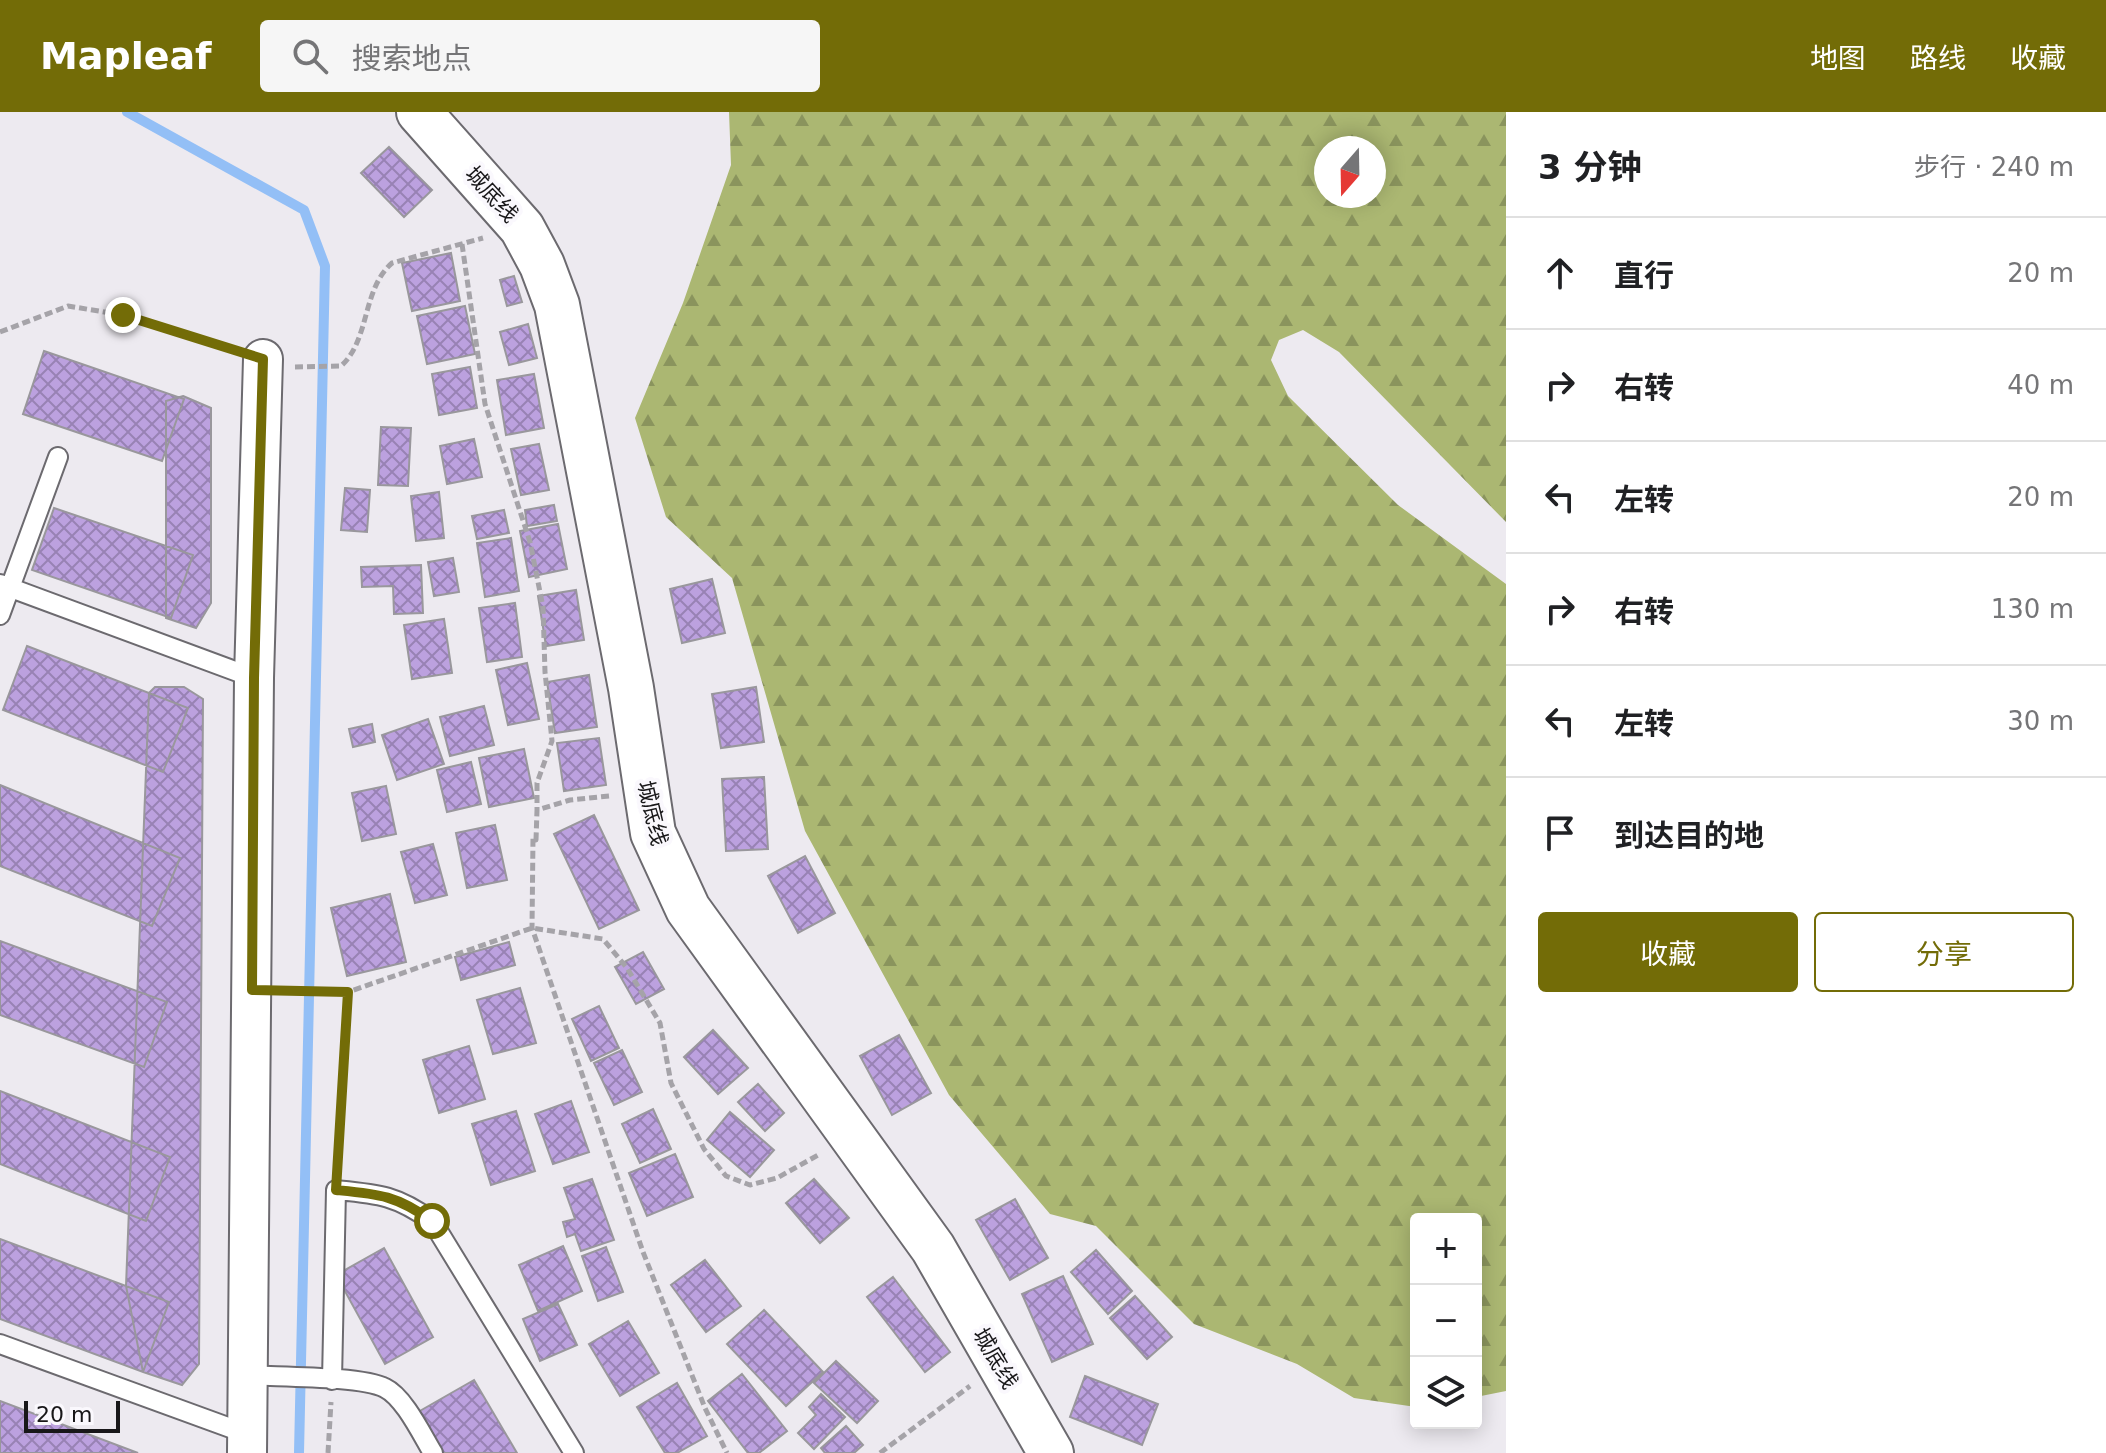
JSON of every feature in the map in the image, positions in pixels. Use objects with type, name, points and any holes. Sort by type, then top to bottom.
[{"type":"main road","name":"城底线","points":[[419,112],[522,228],[542,265],[557,305],[631,688],[653,833],[688,909],[933,1248],[1051,1453]]},
{"type":"street","points":[[247,1443],[254,678],[263,359]]},
{"type":"lane","points":[[0,615],[5,586],[58,457]]},
{"type":"lane","points":[[5,586],[254,678]]},
{"type":"lane","points":[[332,1380],[336,1190],[379,1194],[407,1204],[432,1221],[574,1453]]},
{"type":"lane","points":[[0,1344],[247,1443]]},
{"type":"lane","points":[[248,1375],[332,1380],[386,1388],[400,1401],[433,1453]]},
{"type":"path","points":[[0,332],[68,306],[123,315],[291,367],[341,366],[352,356],[380,273],[392,263],[522,228]]},
{"type":"path","points":[[462,244],[485,404],[530,542],[543,607],[552,741],[537,783],[532,928],[643,1252],[705,1408],[727,1453]]},
{"type":"path","points":[[537,810],[570,800],[647,792]]},
{"type":"path","points":[[252,990],[348,992],[532,928],[603,939],[627,968],[660,1023],[671,1083],[704,1149],[726,1176],[750,1185],[777,1178],[852,1136]]},
{"type":"path","points":[[336,1190],[348,992]]},
{"type":"path","points":[[880,1453],[1000,1364]]},
{"type":"path","points":[[328,1453],[332,1380]]},
{"type":"green space","points":[[729,112],[1506,112],[1506,522],[1339,352],[1303,330],[1279,340],[1271,360],[1288,396],[1398,505],[1506,584],[1506,1391],[1482,1396],[1482,1213],[1410,1213],[1410,1406],[1354,1398],[1297,1364],[1194,1324],[1096,1226],[1050,1214],[949,1095],[805,831],[732,578],[666,517],[635,418],[683,303],[731,165]]},
{"type":"building","points":[[389,147],[432,190],[404,217],[361,173]]},
{"type":"building","points":[[451,253],[460,301],[412,311],[402,263]]},
{"type":"building","points":[[514,276],[522,302],[507,306],[500,280]]},
{"type":"building","points":[[465,306],[475,354],[427,364],[417,316]]},
{"type":"building","points":[[528,324],[537,358],[509,365],[500,332]]},
{"type":"building","points":[[44,351],[184,399],[162,461],[23,414]]},
{"type":"building","points":[[470,367],[477,408],[439,415],[432,374]]},
{"type":"building","points":[[534,374],[544,428],[506,435],[497,380]]},
{"type":"building","points":[[183,396],[211,408],[211,603],[196,628],[166,618],[166,401]]},
{"type":"building","points":[[381,427],[411,428],[408,486],[378,485]]},
{"type":"building","points":[[474,439],[482,477],[447,484],[440,446]]},
{"type":"building","points":[[539,444],[549,490],[521,495],[511,449]]},
{"type":"building","points":[[345,488],[370,490],[367,532],[341,530]]},
{"type":"building","points":[[439,492],[444,538],[416,541],[411,496]]},
{"type":"building","points":[[554,505],[557,521],[527,526],[525,510]]},
{"type":"building","points":[[54,508],[193,555],[171,618],[32,570]]},
{"type":"building","points":[[504,510],[509,533],[477,539],[472,516]]},
{"type":"building","points":[[558,524],[567,569],[529,577],[520,531]]},
{"type":"building","points":[[511,538],[519,591],[485,597],[477,543]]},
{"type":"building","points":[[453,558],[459,592],[434,596],[428,562]]},
{"type":"building","points":[[421,565],[423,613],[394,614],[393,586],[362,587],[361,567]]},
{"type":"building","points":[[712,579],[725,633],[682,643],[670,589]]},
{"type":"building","points":[[576,590],[584,640],[546,646],[538,596]]},
{"type":"building","points":[[515,603],[522,657],[487,662],[479,608]]},
{"type":"building","points":[[444,619],[452,673],[412,679],[404,625]]},
{"type":"building","points":[[27,646],[188,708],[163,772],[3,710]]},
{"type":"building","points":[[527,663],[539,719],[508,725],[496,670]]},
{"type":"building","points":[[589,675],[597,727],[555,733],[547,682]]},
{"type":"building","points":[[155,687],[184,687],[203,699],[199,1364],[182,1385],[143,1372],[126,1286],[149,693]]},
{"type":"building","points":[[756,687],[764,742],[721,748],[712,694]]},
{"type":"building","points":[[484,706],[494,745],[450,756],[440,717]]},
{"type":"building","points":[[428,719],[444,764],[397,780],[382,735]]},
{"type":"building","points":[[372,724],[375,742],[353,747],[349,729]]},
{"type":"building","points":[[599,738],[606,785],[564,791],[557,743]]},
{"type":"building","points":[[524,749],[534,798],[489,807],[479,758]]},
{"type":"building","points":[[471,762],[481,804],[447,812],[437,770]]},
{"type":"building","points":[[764,777],[768,849],[726,851],[722,779]]},
{"type":"building","points":[[0,785],[180,858],[152,926],[0,866]]},
{"type":"building","points":[[386,786],[396,834],[362,841],[352,793]]},
{"type":"building","points":[[594,815],[639,910],[599,929],[554,834]]},
{"type":"building","points":[[495,825],[507,880],[467,888],[456,833]]},
{"type":"building","points":[[433,844],[447,895],[415,903],[401,852]]},
{"type":"building","points":[[805,856],[835,913],[798,933],[768,876]]},
{"type":"building","points":[[390,894],[406,962],[347,976],[331,908]]},
{"type":"building","points":[[0,941],[167,1002],[144,1067],[0,1015]]},
{"type":"building","points":[[509,942],[515,965],[461,980],[455,957]]},
{"type":"building","points":[[643,952],[664,989],[636,1004],[615,967]]},
{"type":"building","points":[[520,988],[536,1043],[493,1054],[477,1000]]},
{"type":"building","points":[[599,1006],[619,1048],[591,1061],[572,1019]]},
{"type":"building","points":[[713,1030],[748,1068],[718,1094],[684,1057]]},
{"type":"building","points":[[899,1035],[931,1093],[892,1115],[860,1056]]},
{"type":"building","points":[[469,1046],[485,1099],[439,1113],[423,1060]]},
{"type":"building","points":[[622,1050],[642,1092],[614,1105],[594,1063]]},
{"type":"building","points":[[758,1084],[784,1113],[765,1131],[738,1102]]},
{"type":"building","points":[[0,1091],[170,1157],[146,1221],[0,1164]]},
{"type":"building","points":[[571,1101],[589,1152],[553,1164],[535,1114]]},
{"type":"building","points":[[653,1109],[671,1149],[640,1163],[622,1124]]},
{"type":"building","points":[[516,1111],[535,1171],[491,1185],[472,1124]]},
{"type":"building","points":[[730,1112],[774,1150],[750,1177],[707,1140]]},
{"type":"building","points":[[675,1154],[693,1197],[647,1216],[629,1173]]},
{"type":"building","points":[[592,1179],[614,1240],[581,1251],[575,1234],[567,1237],[563,1222],[575,1219],[564,1188]]},
{"type":"building","points":[[814,1179],[849,1218],[820,1243],[786,1203]]},
{"type":"building","points":[[1015,1199],[1048,1258],[1010,1280],[976,1220]]},
{"type":"building","points":[[0,1239],[169,1302],[143,1372],[0,1319]]},
{"type":"building","points":[[563,1246],[582,1291],[538,1311],[519,1265]]},
{"type":"building","points":[[606,1247],[623,1292],[598,1301],[582,1256]]},
{"type":"building","points":[[384,1248],[433,1337],[385,1364],[336,1275]]},
{"type":"building","points":[[1096,1250],[1132,1291],[1108,1314],[1071,1272]]},
{"type":"building","points":[[705,1260],[741,1306],[706,1332],[671,1285]]},
{"type":"building","points":[[1063,1276],[1093,1344],[1052,1362],[1022,1294]]},
{"type":"building","points":[[893,1277],[950,1352],[925,1372],[867,1297]]},
{"type":"building","points":[[1135,1296],[1172,1337],[1147,1359],[1110,1318]]},
{"type":"building","points":[[558,1304],[577,1345],[540,1361],[523,1319]]},
{"type":"building","points":[[764,1310],[823,1372],[786,1406],[727,1344]]},
{"type":"building","points":[[628,1321],[659,1373],[620,1396],[589,1344]]},
{"type":"building","points":[[836,1361],[878,1401],[857,1423],[814,1383]]},
{"type":"building","points":[[742,1374],[787,1431],[759,1453],[748,1453],[708,1401]]},
{"type":"building","points":[[1085,1376],[1158,1404],[1142,1445],[1070,1417]]},
{"type":"building","points":[[474,1380],[517,1453],[442,1453],[418,1412]]},
{"type":"building","points":[[677,1383],[707,1436],[677,1453],[665,1453],[637,1407]]},
{"type":"building","points":[[821,1394],[845,1417],[814,1449],[798,1433],[816,1415],[809,1407]]},
{"type":"building","points":[[0,1401],[138,1453],[0,1453]]},
{"type":"building","points":[[846,1426],[863,1445],[854,1453],[825,1453],[821,1448]]},
{"type":"waterway","points":[[127,112],[304,210],[325,266],[299,1453]]},
{"type":"route","points":[[123,315],[263,359],[254,678],[252,990],[348,992],[336,1190],[379,1194],[407,1204],[432,1221]]}]
